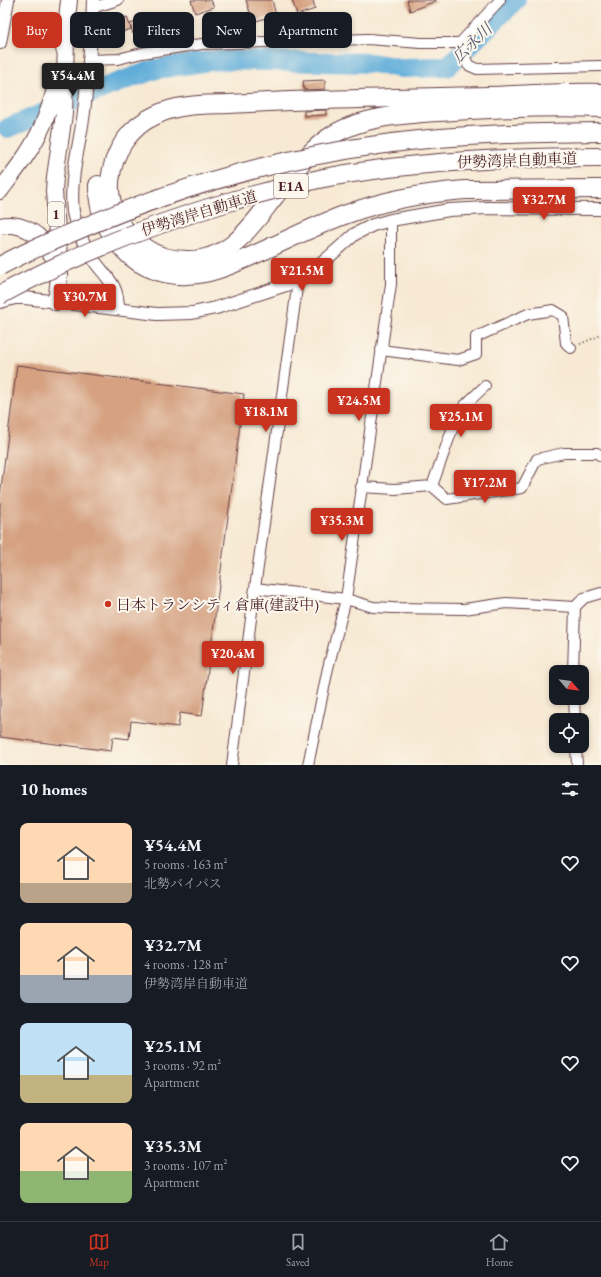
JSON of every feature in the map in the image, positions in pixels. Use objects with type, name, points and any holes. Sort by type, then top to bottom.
[{"type":"highway","name":"1","points":[[56,302],[60,257],[54,191],[62,126],[59,96],[60,72],[66,40],[69,0]]},
{"type":"highway","points":[[601,81],[199,94],[163,100],[148,106],[125,121],[116,132],[108,144],[102,160],[98,175],[98,191],[100,206],[110,234],[128,254],[151,268],[177,275],[192,276],[240,262],[327,222],[374,205],[397,199],[465,190],[601,189]]},
{"type":"highway","points":[[601,93],[311,100],[192,105],[172,109],[155,115],[143,122],[130,132],[121,145],[111,172],[110,187],[112,202],[118,219],[126,231],[137,242],[150,251],[165,258],[196,260],[212,256],[227,248],[252,227],[295,170],[325,140],[336,132],[362,122],[418,113],[521,108],[601,108]]},
{"type":"highway","points":[[0,182],[36,132],[59,96]]},
{"type":"highway","points":[[0,191],[29,151],[36,132]]},
{"type":"highway","name":"伊勢湾岸自動車道","points":[[0,266],[93,223],[150,201],[207,182],[328,152],[458,136],[601,132]]},
{"type":"highway","name":"伊勢湾岸自動車道","points":[[0,294],[70,259],[159,223],[274,189],[330,177],[390,168],[455,161],[601,157]]},
{"type":"highway","points":[[0,226],[14,225],[33,232],[42,239],[49,248],[54,259],[56,270],[56,302]]},
{"type":"street","points":[[0,44],[8,0]]},
{"type":"street","points":[[118,0],[92,4],[84,113],[73,173],[72,200],[81,238],[94,260],[111,281],[118,298],[118,309]]},
{"type":"street","points":[[89,60],[104,60],[202,44],[368,39],[460,43],[500,0]]},
{"type":"street","points":[[460,43],[468,65],[477,70],[601,66]]},
{"type":"street","points":[[0,302],[15,298],[157,314],[192,313],[216,308],[298,281],[313,271],[355,234],[373,225],[391,220],[449,210],[487,208],[601,209]]},
{"type":"street","points":[[308,765],[328,668],[346,600],[391,284],[391,220]]},
{"type":"street","points":[[232,765],[298,281]]},
{"type":"street","points":[[381,350],[458,360],[476,354],[476,337],[528,314],[553,310],[563,316],[566,343],[571,348]]},
{"type":"street","points":[[432,486],[457,416],[465,404],[485,386]]},
{"type":"street","points":[[361,488],[396,489],[432,486],[447,499],[522,488],[537,459],[564,453],[597,453],[601,456]]},
{"type":"street","points":[[255,588],[346,600],[373,607],[464,609],[506,603],[575,607]]},
{"type":"street","points":[[573,665],[575,607],[584,598],[601,593]]},
{"type":"street","points":[[576,753],[577,765]]},
{"type":"path","points":[[571,348],[601,335]]},
{"type":"building","points":[[191,0],[211,0],[214,7],[195,13]]},
{"type":"building","points":[[246,0],[272,0],[275,12],[264,12],[264,19],[256,21],[256,12],[250,12]]},
{"type":"building","points":[[292,0],[313,0],[315,9],[306,12],[296,12]]},
{"type":"building","points":[[407,0],[436,0],[436,1],[410,11]]},
{"type":"building","points":[[127,17],[131,29],[125,31],[125,18]]},
{"type":"building","points":[[133,23],[133,34],[130,24]]},
{"type":"building","points":[[325,80],[325,89],[304,90],[303,81]]},
{"type":"building","points":[[326,110],[326,115],[304,116],[304,111]]},
{"type":"building","name":"日本トランシティ倉庫(建設中)","points":[[17,365],[244,394],[202,716],[180,713],[178,727],[131,721],[129,739],[113,737],[111,751],[0,737],[0,496]]},
{"type":"waterway","name":"広永川","points":[[8,128],[111,85],[156,69],[217,60],[372,63],[400,68],[447,67],[516,0]]},
{"type":"place","name":"日本トランシティ倉庫(建設中)","points":[[108,604]]}]
